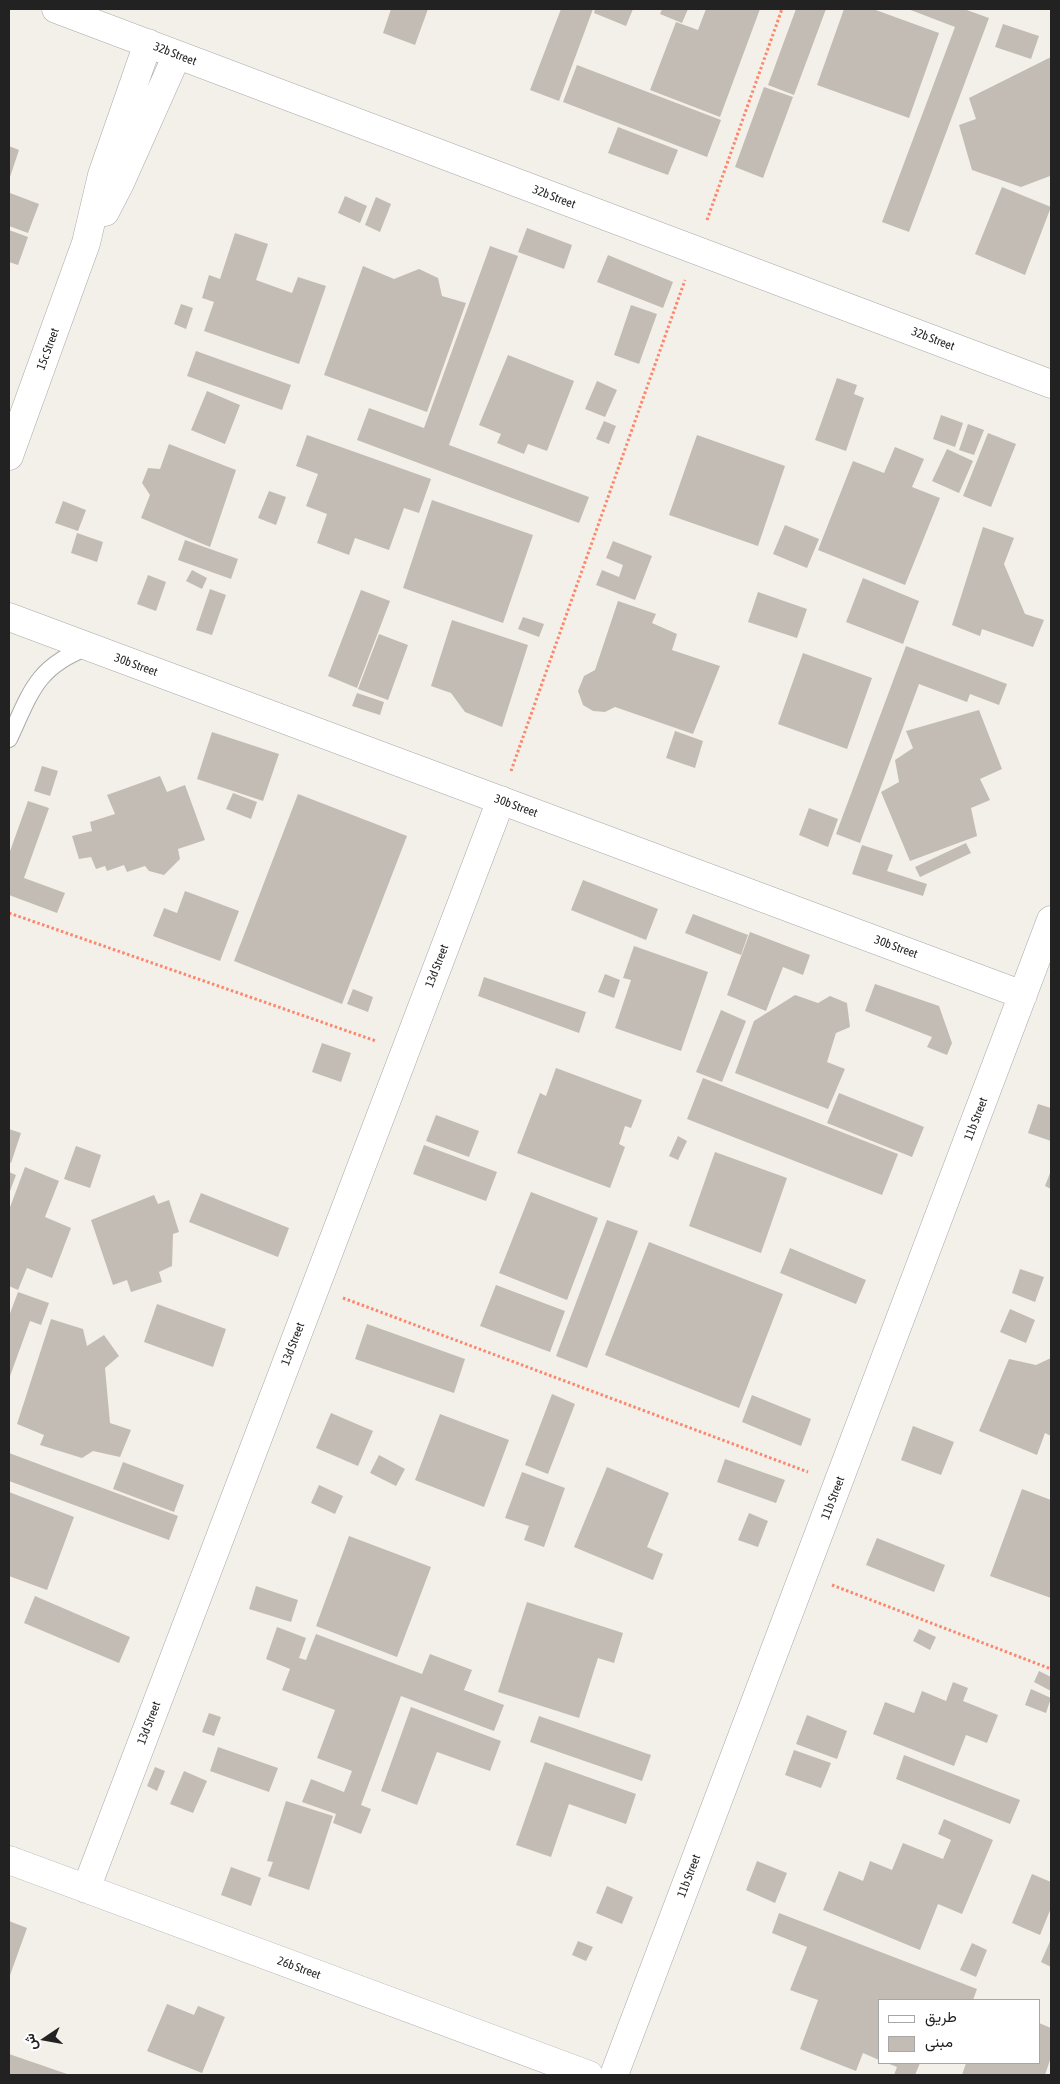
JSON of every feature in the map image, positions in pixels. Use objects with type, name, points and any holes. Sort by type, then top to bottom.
[{"type":"street","name":"32b Street","points":[[56,9],[1051,384]]},
{"type":"street","name":"15c Street","points":[[9,456],[86,243],[102,175],[148,43]]},
{"type":"street","name":"15c Street","points":[[86,243],[120,183],[177,55]]},
{"type":"street","name":"30b Street","points":[[9,617],[1023,995]]},
{"type":"street","name":"13d Street","points":[[86,1889],[501,800]]},
{"type":"street","name":"11b Street","points":[[614,2075],[1051,920]]},
{"type":"street","name":"26b Street","points":[[9,1860],[589,2075]]},
{"type":"lane","points":[[9,739],[36,684],[50,667],[68,655],[88,647]]},
{"type":"path","points":[[501,800],[782,9]]},
{"type":"path","points":[[9,913],[405,1051]]},
{"type":"path","points":[[315,1288],[838,1483]]},
{"type":"path","points":[[804,1574],[1051,1669]]},
{"type":"building","points":[[391,9],[428,9],[415,45],[383,33]]},
{"type":"building","points":[[561,9],[593,9],[559,101],[530,90]]},
{"type":"building","points":[[595,9],[633,9],[626,26],[594,13]]},
{"type":"building","points":[[662,9],[688,9],[682,23],[660,14]]},
{"type":"building","points":[[706,9],[760,9],[720,117],[650,90],[676,22],[698,30]]},
{"type":"building","points":[[796,9],[826,9],[794,95],[768,85]]},
{"type":"building","points":[[844,9],[873,9],[939,33],[909,118],[817,85]]},
{"type":"building","points":[[908,9],[964,9],[989,18],[909,232],[882,222],[955,27]]},
{"type":"building","points":[[1003,24],[1039,36],[1031,59],[995,47]]},
{"type":"building","points":[[1051,57],[1050,176],[1021,187],[972,170],[959,125],[976,119],[969,98]]},
{"type":"building","points":[[577,65],[721,120],[707,157],[563,102]]},
{"type":"building","points":[[764,87],[793,97],[763,178],[735,167]]},
{"type":"building","points":[[618,127],[678,150],[668,175],[608,153]]},
{"type":"building","points":[[9,146],[19,150],[9,180]]},
{"type":"building","points":[[1002,187],[1051,207],[1025,275],[975,254]]},
{"type":"building","points":[[10,193],[39,204],[28,233],[9,226]]},
{"type":"building","points":[[345,196],[367,206],[360,223],[338,213]]},
{"type":"building","points":[[376,197],[391,204],[380,232],[365,225]]},
{"type":"building","points":[[527,228],[572,245],[564,269],[518,252]]},
{"type":"building","points":[[9,230],[28,237],[18,265],[9,262]]},
{"type":"building","points":[[235,233],[268,244],[256,280],[292,293],[298,277],[326,286],[299,364],[204,331],[214,302],[202,298],[209,275],[220,279]]},
{"type":"building","points":[[490,246],[518,256],[449,445],[589,497],[579,523],[357,440],[369,408],[424,428]]},
{"type":"building","points":[[608,255],[673,282],[663,308],[597,282]]},
{"type":"building","points":[[363,266],[394,279],[419,269],[438,278],[442,296],[466,303],[427,412],[324,375]]},
{"type":"building","points":[[181,304],[193,308],[186,329],[174,324]]},
{"type":"building","points":[[631,305],[657,314],[639,364],[614,355]]},
{"type":"building","points":[[196,351],[291,385],[282,410],[187,376]]},
{"type":"building","points":[[508,355],[574,381],[547,451],[528,444],[524,454],[497,443],[501,434],[479,425]]},
{"type":"building","points":[[837,378],[857,385],[854,394],[864,398],[846,451],[815,440]]},
{"type":"building","points":[[597,381],[617,390],[605,417],[585,409]]},
{"type":"building","points":[[207,391],[240,405],[225,444],[191,430]]},
{"type":"building","points":[[941,415],[963,423],[955,447],[933,439]]},
{"type":"building","points":[[604,421],[616,426],[609,444],[596,439]]},
{"type":"building","points":[[968,424],[984,430],[974,455],[959,450]]},
{"type":"building","points":[[988,433],[1016,444],[991,507],[963,496]]},
{"type":"building","points":[[307,435],[431,479],[419,513],[404,508],[389,550],[355,538],[349,555],[317,543],[327,514],[306,506],[318,474],[296,466]]},
{"type":"building","points":[[697,435],[785,466],[758,546],[669,515]]},
{"type":"building","points":[[169,444],[236,470],[210,547],[141,518],[150,495],[142,483],[148,468],[160,469]]},
{"type":"building","points":[[895,447],[924,459],[912,487],[940,498],[905,585],[818,550],[853,461],[884,473]]},
{"type":"building","points":[[947,449],[973,461],[959,493],[932,481]]},
{"type":"building","points":[[269,491],[286,497],[276,525],[258,518]]},
{"type":"building","points":[[432,500],[533,535],[503,623],[403,588]]},
{"type":"building","points":[[63,501],[86,510],[78,531],[55,523]]},
{"type":"building","points":[[785,525],[819,539],[807,568],[773,554]]},
{"type":"building","points":[[983,527],[1014,538],[1004,564],[1025,614],[1044,620],[1033,647],[982,629],[980,636],[952,625]]},
{"type":"building","points":[[77,533],[103,542],[97,562],[71,553]]},
{"type":"building","points":[[185,540],[238,559],[231,579],[178,560]]},
{"type":"building","points":[[613,541],[652,556],[635,600],[596,585],[602,570],[619,577],[623,565],[606,558]]},
{"type":"building","points":[[192,570],[207,578],[202,589],[186,581]]},
{"type":"building","points":[[148,575],[166,582],[156,611],[137,604]]},
{"type":"building","points":[[863,578],[919,601],[903,644],[846,622]]},
{"type":"building","points":[[210,589],[226,595],[212,635],[196,630]]},
{"type":"building","points":[[361,590],[390,601],[357,688],[328,676]]},
{"type":"building","points":[[758,592],[807,609],[797,638],[748,622]]},
{"type":"building","points":[[618,601],[656,614],[652,623],[677,634],[672,650],[720,666],[693,734],[615,707],[605,712],[593,711],[583,705],[578,691],[584,676],[595,670]]},
{"type":"building","points":[[523,617],[544,624],[539,637],[518,629]]},
{"type":"building","points":[[452,620],[528,645],[502,727],[465,712],[451,693],[431,686]]},
{"type":"building","points":[[379,634],[408,645],[388,700],[358,689]]},
{"type":"building","points":[[906,646],[1007,684],[999,705],[970,694],[967,702],[919,684],[860,843],[836,834]]},
{"type":"building","points":[[803,653],[872,678],[847,749],[778,724]]},
{"type":"building","points":[[357,693],[384,702],[380,715],[352,706]]},
{"type":"building","points":[[979,710],[1002,769],[980,779],[990,800],[971,808],[977,836],[910,861],[881,792],[899,782],[895,760],[913,748],[906,731]]},
{"type":"building","points":[[675,731],[703,741],[695,768],[666,758]]},
{"type":"building","points":[[212,732],[279,754],[263,801],[197,779]]},
{"type":"building","points":[[42,766],[58,771],[50,796],[34,791]]},
{"type":"building","points":[[160,776],[167,792],[185,785],[205,840],[178,849],[180,859],[164,875],[149,871],[145,866],[127,872],[124,865],[107,871],[105,866],[96,869],[91,857],[79,859],[72,836],[92,831],[90,822],[115,814],[107,795]]},
{"type":"building","points":[[233,793],[257,802],[251,819],[226,809]]},
{"type":"building","points":[[298,794],[407,836],[342,1004],[234,961]]},
{"type":"building","points":[[28,801],[49,808],[24,878],[65,893],[57,913],[9,895],[9,854]]},
{"type":"building","points":[[809,808],[838,819],[828,847],[799,835]]},
{"type":"building","points":[[966,843],[971,853],[920,877],[915,867]]},
{"type":"building","points":[[862,845],[893,855],[887,871],[927,884],[923,896],[852,874]]},
{"type":"building","points":[[583,880],[658,909],[646,940],[571,910]]},
{"type":"building","points":[[185,891],[239,911],[220,961],[153,936],[164,908],[177,913]]},
{"type":"building","points":[[693,914],[748,935],[741,955],[685,933]]},
{"type":"building","points":[[750,932],[810,955],[803,975],[783,967],[766,1011],[727,995]]},
{"type":"building","points":[[634,946],[708,972],[681,1051],[615,1028],[631,980],[623,978]]},
{"type":"building","points":[[605,974],[620,980],[614,998],[598,992]]},
{"type":"building","points":[[484,977],[586,1012],[579,1033],[478,996]]},
{"type":"building","points":[[875,984],[939,1006],[952,1043],[947,1055],[927,1047],[932,1037],[865,1011]]},
{"type":"building","points":[[353,989],[373,997],[368,1012],[347,1004]]},
{"type":"building","points":[[795,995],[818,1003],[830,996],[847,1003],[850,1027],[836,1033],[827,1062],[845,1069],[828,1109],[735,1073],[754,1021]]},
{"type":"building","points":[[721,1010],[746,1021],[722,1082],[696,1072]]},
{"type":"building","points":[[322,1043],[351,1053],[341,1082],[312,1072]]},
{"type":"building","points":[[556,1068],[642,1100],[631,1128],[625,1126],[619,1144],[625,1147],[610,1188],[517,1153],[540,1093],[546,1096]]},
{"type":"building","points":[[703,1078],[898,1154],[882,1195],[687,1119]]},
{"type":"building","points":[[839,1093],[924,1127],[912,1157],[827,1123]]},
{"type":"building","points":[[1038,1104],[1051,1108],[1051,1141],[1028,1133]]},
{"type":"building","points":[[436,1115],[479,1131],[469,1157],[426,1141]]},
{"type":"building","points":[[9,1129],[21,1133],[11,1163],[9,1162]]},
{"type":"building","points":[[678,1136],[687,1141],[678,1160],[669,1156]]},
{"type":"building","points":[[424,1145],[497,1172],[486,1201],[413,1174]]},
{"type":"building","points":[[76,1146],[101,1155],[90,1188],[64,1179]]},
{"type":"building","points":[[715,1152],[787,1178],[761,1253],[689,1226]]},
{"type":"building","points":[[25,1167],[59,1181],[45,1217],[71,1228],[52,1278],[27,1268],[18,1290],[9,1286],[9,1210]]},
{"type":"building","points":[[9,1172],[16,1175],[9,1194]]},
{"type":"building","points":[[1051,1174],[1051,1189],[1045,1186]]},
{"type":"building","points":[[531,1192],[598,1218],[567,1300],[499,1273]]},
{"type":"building","points":[[201,1193],[289,1228],[278,1257],[189,1222]]},
{"type":"building","points":[[154,1195],[158,1204],[169,1200],[179,1232],[173,1234],[172,1266],[159,1272],[162,1282],[131,1292],[127,1280],[113,1285],[91,1220]]},
{"type":"building","points":[[607,1220],[638,1231],[587,1368],[556,1356]]},
{"type":"building","points":[[649,1242],[783,1294],[739,1408],[605,1355]]},
{"type":"building","points":[[790,1248],[866,1280],[856,1304],[780,1273]]},
{"type":"building","points":[[1020,1269],[1044,1277],[1035,1302],[1012,1293]]},
{"type":"building","points":[[496,1285],[565,1311],[550,1352],[480,1326]]},
{"type":"building","points":[[18,1292],[49,1303],[41,1325],[30,1321],[9,1379],[9,1316]]},
{"type":"building","points":[[157,1304],[226,1329],[213,1367],[144,1342]]},
{"type":"building","points":[[1010,1309],[1035,1320],[1026,1343],[1000,1332]]},
{"type":"building","points":[[51,1319],[83,1329],[87,1346],[104,1335],[119,1356],[105,1368],[110,1423],[131,1430],[120,1457],[93,1451],[82,1458],[40,1445],[44,1435],[17,1424]]},
{"type":"building","points":[[367,1324],[465,1359],[454,1393],[355,1359]]},
{"type":"building","points":[[1051,1358],[1051,1436],[1045,1433],[1037,1455],[979,1431],[1009,1359],[1036,1365]]},
{"type":"building","points":[[552,1394],[575,1404],[548,1474],[525,1465]]},
{"type":"building","points":[[752,1395],[811,1419],[801,1446],[742,1422]]},
{"type":"building","points":[[331,1413],[373,1431],[358,1466],[316,1448]]},
{"type":"building","points":[[440,1414],[509,1440],[484,1507],[415,1480]]},
{"type":"building","points":[[913,1426],[954,1442],[941,1475],[901,1460]]},
{"type":"building","points":[[9,1453],[178,1516],[169,1540],[9,1481]]},
{"type":"building","points":[[379,1455],[405,1469],[396,1486],[370,1473]]},
{"type":"building","points":[[725,1459],[785,1480],[776,1503],[717,1482]]},
{"type":"building","points":[[123,1462],[184,1485],[174,1512],[113,1489]]},
{"type":"building","points":[[607,1467],[669,1493],[647,1547],[663,1554],[653,1580],[574,1547]]},
{"type":"building","points":[[522,1472],[565,1488],[544,1547],[524,1540],[529,1526],[505,1518]]},
{"type":"building","points":[[319,1485],[343,1496],[335,1514],[311,1503]]},
{"type":"building","points":[[1022,1489],[1051,1500],[1051,1598],[990,1576]]},
{"type":"building","points":[[9,1492],[74,1517],[47,1590],[9,1576]]},
{"type":"building","points":[[749,1513],[768,1521],[758,1547],[738,1540]]},
{"type":"building","points":[[349,1536],[431,1567],[397,1657],[316,1626]]},
{"type":"building","points":[[877,1538],[945,1565],[934,1592],[866,1565]]},
{"type":"building","points":[[256,1586],[298,1600],[291,1622],[249,1609]]},
{"type":"building","points":[[35,1596],[130,1637],[119,1663],[24,1623]]},
{"type":"building","points":[[527,1602],[623,1633],[614,1663],[598,1658],[579,1718],[498,1692]]},
{"type":"building","points":[[277,1627],[306,1638],[299,1658],[306,1660],[316,1634],[422,1674],[430,1654],[472,1670],[464,1690],[504,1705],[494,1731],[401,1696],[361,1805],[371,1809],[361,1834],[333,1823],[336,1814],[302,1802],[311,1779],[344,1792],[352,1771],[317,1758],[335,1710],[282,1690],[290,1669],[266,1659]]},
{"type":"building","points":[[919,1629],[936,1637],[930,1650],[913,1641]]},
{"type":"building","points":[[1039,1671],[1051,1677],[1051,1691],[1034,1682]]},
{"type":"building","points":[[953,1682],[968,1688],[963,1701],[998,1715],[987,1743],[966,1735],[954,1766],[873,1734],[885,1702],[914,1713],[922,1691],[946,1701]]},
{"type":"building","points":[[1031,1689],[1051,1698],[1046,1713],[1025,1705]]},
{"type":"building","points":[[411,1707],[501,1741],[490,1771],[437,1752],[417,1805],[381,1791]]},
{"type":"building","points":[[209,1713],[221,1717],[214,1736],[202,1732]]},
{"type":"building","points":[[807,1715],[847,1731],[837,1759],[796,1744]]},
{"type":"building","points":[[539,1716],[651,1755],[642,1781],[530,1742]]},
{"type":"building","points":[[218,1747],[278,1768],[269,1792],[210,1771]]},
{"type":"building","points":[[794,1750],[831,1763],[821,1788],[785,1775]]},
{"type":"building","points":[[904,1755],[1020,1800],[1010,1824],[896,1779]]},
{"type":"building","points":[[545,1762],[636,1794],[626,1824],[569,1804],[551,1857],[516,1845]]},
{"type":"building","points":[[155,1767],[165,1771],[157,1791],[147,1786]]},
{"type":"building","points":[[184,1771],[207,1781],[193,1813],[170,1804]]},
{"type":"building","points":[[286,1801],[333,1816],[309,1890],[268,1876],[273,1862],[267,1861]]},
{"type":"building","points":[[944,1819],[993,1840],[962,1914],[938,1904],[920,1950],[823,1910],[839,1871],[863,1881],[870,1861],[892,1870],[903,1843],[943,1859],[951,1840],[938,1834]]},
{"type":"building","points":[[757,1861],[787,1873],[775,1903],[746,1890]]},
{"type":"building","points":[[231,1867],[261,1878],[251,1906],[221,1895]]},
{"type":"building","points":[[1032,1874],[1051,1882],[1051,1908],[1040,1935],[1012,1923]]},
{"type":"building","points":[[607,1886],[633,1897],[622,1924],[596,1913]]},
{"type":"building","points":[[779,1913],[977,1989],[973,1999],[878,1999],[878,2060],[863,2053],[856,2071],[800,2049],[818,2000],[790,1990],[807,1947],[772,1933]]},
{"type":"building","points":[[9,1921],[27,1928],[9,1978]]},
{"type":"building","points":[[1051,1939],[1051,1967],[1041,1962]]},
{"type":"building","points":[[578,1941],[593,1947],[586,1961],[572,1955]]},
{"type":"building","points":[[972,1943],[987,1950],[976,1977],[960,1970]]},
{"type":"building","points":[[167,2004],[194,2015],[198,2006],[225,2017],[202,2073],[147,2051]]},
{"type":"building","points":[[1040,2023],[1051,2028],[1051,2057],[1045,2075],[962,2075],[966,2064],[1040,2064]]},
{"type":"building","points":[[9,2054],[70,2075],[9,2075]]},
{"type":"building","points":[[890,2064],[920,2064],[915,2075],[894,2075],[897,2067]]}]
